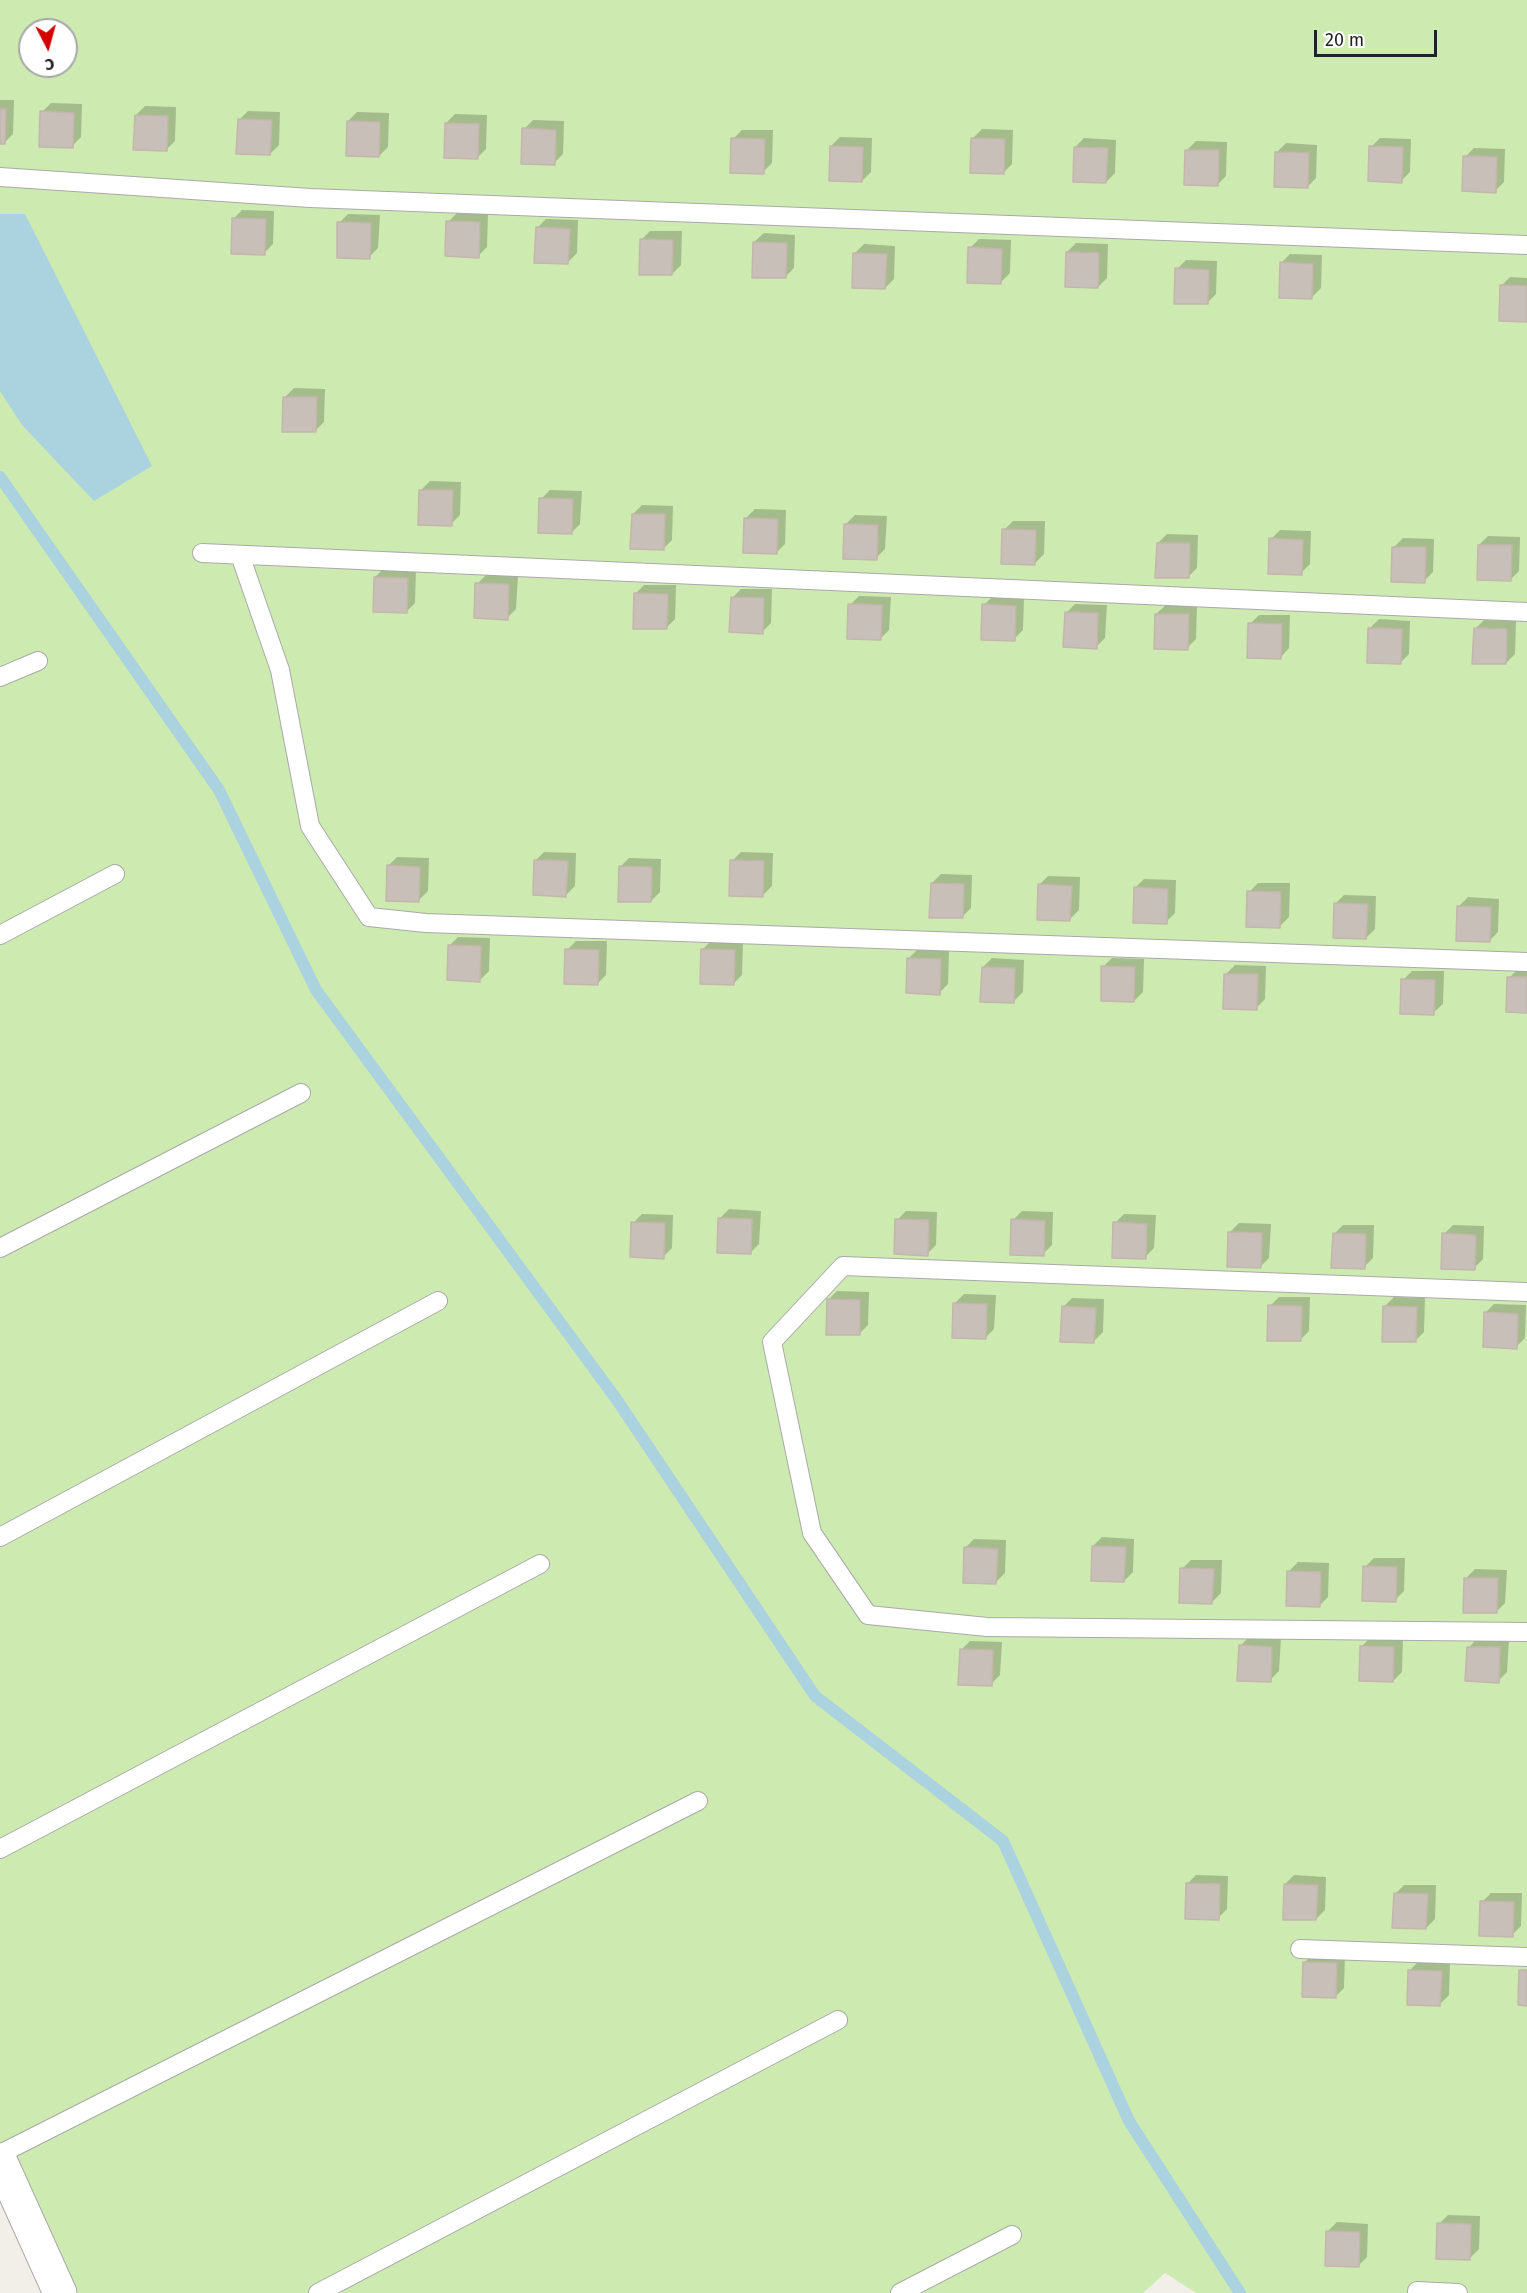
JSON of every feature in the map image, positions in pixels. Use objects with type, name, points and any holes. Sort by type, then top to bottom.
[{"type":"street","points":[[0,2160],[60,2293]]},
{"type":"lane","points":[[0,177],[310,198],[1527,245]]},
{"type":"lane","points":[[202,553],[1527,612]]},
{"type":"lane","points":[[240,555],[280,670],[310,826],[369,917],[426,923],[1527,962]]},
{"type":"lane","points":[[0,677],[39,661]]},
{"type":"lane","points":[[0,935],[115,874]]},
{"type":"lane","points":[[0,1248],[301,1093]]},
{"type":"lane","points":[[1527,1292],[843,1266],[772,1342],[812,1533],[868,1615],[987,1627],[1527,1632]]},
{"type":"lane","points":[[0,1537],[438,1301]]},
{"type":"lane","points":[[0,1849],[540,1564]]},
{"type":"lane","points":[[0,2154],[698,1801]]},
{"type":"lane","points":[[1300,1949],[1527,1957]]},
{"type":"lane","points":[[318,2293],[838,2020]]},
{"type":"lane","points":[[900,2293],[1012,2235]]},
{"type":"lane","points":[[1418,2292],[1458,2293]]},
{"type":"green space","points":[[0,0],[1527,0],[1527,2293],[1196,2293],[1165,2273],[1143,2293],[48,2293],[0,2190]]},
{"type":"water","points":[[0,214],[25,214],[152,466],[94,501],[22,425],[0,391]]},
{"type":"building","points":[[0,109],[6,109],[5,144],[0,144]]},
{"type":"building","points":[[40,111],[74,113],[73,148],[39,147]]},
{"type":"building","points":[[135,115],[168,116],[167,151],[133,150]]},
{"type":"building","points":[[238,119],[272,120],[270,155],[236,154]]},
{"type":"building","points":[[347,121],[380,122],[379,157],[346,156]]},
{"type":"building","points":[[445,123],[479,124],[478,159],[444,158]]},
{"type":"building","points":[[522,128],[556,130],[555,165],[521,164]]},
{"type":"building","points":[[731,138],[765,139],[764,174],[730,173]]},
{"type":"building","points":[[971,138],[1005,139],[1004,174],[970,173]]},
{"type":"building","points":[[830,146],[863,147],[862,182],[829,181]]},
{"type":"building","points":[[1369,146],[1403,147],[1402,183],[1368,181]]},
{"type":"building","points":[[1074,147],[1108,148],[1106,183],[1073,182]]},
{"type":"building","points":[[1185,150],[1219,150],[1218,186],[1184,185]]},
{"type":"building","points":[[1275,152],[1309,153],[1308,188],[1274,187]]},
{"type":"building","points":[[1463,156],[1497,157],[1496,193],[1462,191]]},
{"type":"building","points":[[232,218],[266,219],[265,255],[231,254]]},
{"type":"building","points":[[446,221],[480,222],[479,258],[445,256]]},
{"type":"building","points":[[337,222],[371,223],[370,259],[337,258]]},
{"type":"building","points":[[536,227],[570,229],[568,264],[534,263]]},
{"type":"building","points":[[640,239],[673,240],[672,275],[639,275]]},
{"type":"building","points":[[753,242],[787,243],[786,278],[752,278]]},
{"type":"building","points":[[968,247],[1002,249],[1001,284],[967,283]]},
{"type":"building","points":[[1066,252],[1099,253],[1098,288],[1065,287]]},
{"type":"building","points":[[853,253],[887,254],[885,289],[852,288]]},
{"type":"building","points":[[1280,262],[1313,264],[1312,299],[1279,298]]},
{"type":"building","points":[[1175,268],[1209,270],[1208,304],[1174,304]]},
{"type":"building","points":[[1500,285],[1527,286],[1527,322],[1499,321]]},
{"type":"building","points":[[283,397],[317,397],[316,432],[282,432]]},
{"type":"building","points":[[419,490],[453,490],[452,526],[418,525]]},
{"type":"building","points":[[539,498],[573,499],[572,534],[538,533]]},
{"type":"building","points":[[632,514],[665,514],[664,550],[630,549]]},
{"type":"building","points":[[744,518],[778,519],[777,554],[743,553]]},
{"type":"building","points":[[844,524],[878,525],[877,560],[843,559]]},
{"type":"building","points":[[1002,529],[1036,530],[1035,565],[1001,564]]},
{"type":"building","points":[[1269,538],[1303,540],[1302,575],[1268,574]]},
{"type":"building","points":[[1157,543],[1190,543],[1189,578],[1155,578]]},
{"type":"building","points":[[1478,545],[1512,545],[1511,581],[1477,580]]},
{"type":"building","points":[[1392,547],[1426,547],[1425,583],[1391,582]]},
{"type":"building","points":[[374,577],[408,578],[407,613],[373,612]]},
{"type":"building","points":[[475,583],[509,584],[508,620],[474,618]]},
{"type":"building","points":[[634,593],[668,594],[667,629],[633,629]]},
{"type":"building","points":[[731,597],[764,598],[763,634],[729,632]]},
{"type":"building","points":[[848,604],[882,605],[881,640],[847,639]]},
{"type":"building","points":[[982,604],[1016,606],[1015,641],[981,640]]},
{"type":"building","points":[[1065,612],[1098,613],[1097,649],[1063,647]]},
{"type":"building","points":[[1155,614],[1189,614],[1188,650],[1154,649]]},
{"type":"building","points":[[1248,623],[1282,624],[1281,659],[1247,658]]},
{"type":"building","points":[[1368,628],[1402,629],[1401,664],[1367,663]]},
{"type":"building","points":[[1474,628],[1507,629],[1506,664],[1472,664]]},
{"type":"building","points":[[534,860],[568,861],[566,897],[533,895]]},
{"type":"building","points":[[730,860],[764,861],[763,897],[729,896]]},
{"type":"building","points":[[387,865],[420,867],[419,902],[386,901]]},
{"type":"building","points":[[619,866],[652,867],[651,902],[618,902]]},
{"type":"building","points":[[931,883],[964,884],[963,918],[929,918]]},
{"type":"building","points":[[1038,884],[1072,886],[1070,921],[1037,920]]},
{"type":"building","points":[[1134,887],[1168,889],[1167,924],[1133,923]]},
{"type":"building","points":[[1247,891],[1281,892],[1280,928],[1246,927]]},
{"type":"building","points":[[1334,903],[1368,904],[1366,939],[1333,938]]},
{"type":"building","points":[[1457,906],[1491,907],[1490,942],[1456,941]]},
{"type":"building","points":[[448,945],[481,946],[480,982],[447,980]]},
{"type":"building","points":[[565,949],[599,950],[598,985],[564,984]]},
{"type":"building","points":[[701,949],[735,950],[734,985],[700,984]]},
{"type":"building","points":[[907,958],[941,959],[940,995],[906,993]]},
{"type":"building","points":[[1101,966],[1135,967],[1134,1002],[1101,1001]]},
{"type":"building","points":[[982,967],[1015,968],[1014,1003],[980,1002]]},
{"type":"building","points":[[1224,974],[1258,974],[1257,1010],[1223,1009]]},
{"type":"building","points":[[1507,977],[1527,977],[1527,1013],[1506,1012]]},
{"type":"building","points":[[1401,979],[1435,980],[1434,1015],[1400,1014]]},
{"type":"building","points":[[718,1218],[752,1219],[751,1254],[717,1253]]},
{"type":"building","points":[[895,1219],[929,1220],[928,1256],[894,1254]]},
{"type":"building","points":[[1011,1219],[1045,1221],[1044,1256],[1010,1255]]},
{"type":"building","points":[[631,1222],[665,1223],[664,1259],[630,1257]]},
{"type":"building","points":[[1113,1222],[1147,1224],[1146,1259],[1112,1258]]},
{"type":"building","points":[[1228,1232],[1262,1233],[1261,1268],[1227,1267]]},
{"type":"building","points":[[1333,1233],[1366,1234],[1365,1269],[1331,1268]]},
{"type":"building","points":[[1442,1233],[1476,1235],[1475,1270],[1441,1269]]},
{"type":"building","points":[[827,1299],[860,1300],[860,1335],[826,1335]]},
{"type":"building","points":[[953,1303],[987,1304],[986,1339],[952,1338]]},
{"type":"building","points":[[1268,1305],[1302,1306],[1301,1341],[1267,1341]]},
{"type":"building","points":[[1062,1306],[1096,1308],[1094,1343],[1060,1342]]},
{"type":"building","points":[[1383,1306],[1417,1307],[1416,1342],[1382,1342]]},
{"type":"building","points":[[1484,1312],[1518,1314],[1517,1349],[1483,1347]]},
{"type":"building","points":[[1092,1546],[1126,1547],[1124,1582],[1091,1581]]},
{"type":"building","points":[[964,1547],[998,1549],[996,1584],[963,1583]]},
{"type":"building","points":[[1363,1566],[1397,1567],[1396,1602],[1362,1601]]},
{"type":"building","points":[[1180,1568],[1214,1569],[1212,1604],[1179,1603]]},
{"type":"building","points":[[1287,1571],[1321,1572],[1320,1607],[1286,1606]]},
{"type":"building","points":[[1464,1578],[1498,1578],[1497,1613],[1463,1613]]},
{"type":"building","points":[[1239,1645],[1272,1647],[1271,1682],[1237,1681]]},
{"type":"building","points":[[1360,1646],[1394,1647],[1393,1682],[1359,1681]]},
{"type":"building","points":[[1467,1647],[1500,1647],[1499,1683],[1465,1681]]},
{"type":"building","points":[[960,1649],[993,1650],[992,1686],[958,1685]]},
{"type":"building","points":[[1186,1883],[1220,1884],[1219,1920],[1185,1919]]},
{"type":"building","points":[[1284,1884],[1318,1885],[1316,1920],[1283,1920]]},
{"type":"building","points":[[1394,1893],[1428,1894],[1426,1929],[1392,1928]]},
{"type":"building","points":[[1480,1901],[1514,1902],[1513,1937],[1479,1936]]},
{"type":"building","points":[[1303,1962],[1337,1963],[1336,1998],[1302,1997]]},
{"type":"building","points":[[1408,1970],[1442,1971],[1440,2006],[1407,2005]]},
{"type":"building","points":[[1519,1970],[1527,1970],[1527,2006],[1518,2005]]},
{"type":"building","points":[[1437,2223],[1471,2224],[1470,2260],[1436,2259]]},
{"type":"building","points":[[1326,2231],[1360,2232],[1359,2267],[1325,2266]]},
{"type":"waterway","points":[[0,477],[219,790],[316,990],[617,1400],[815,1696],[1003,1841],[1129,2121],[1240,2293]]}]
